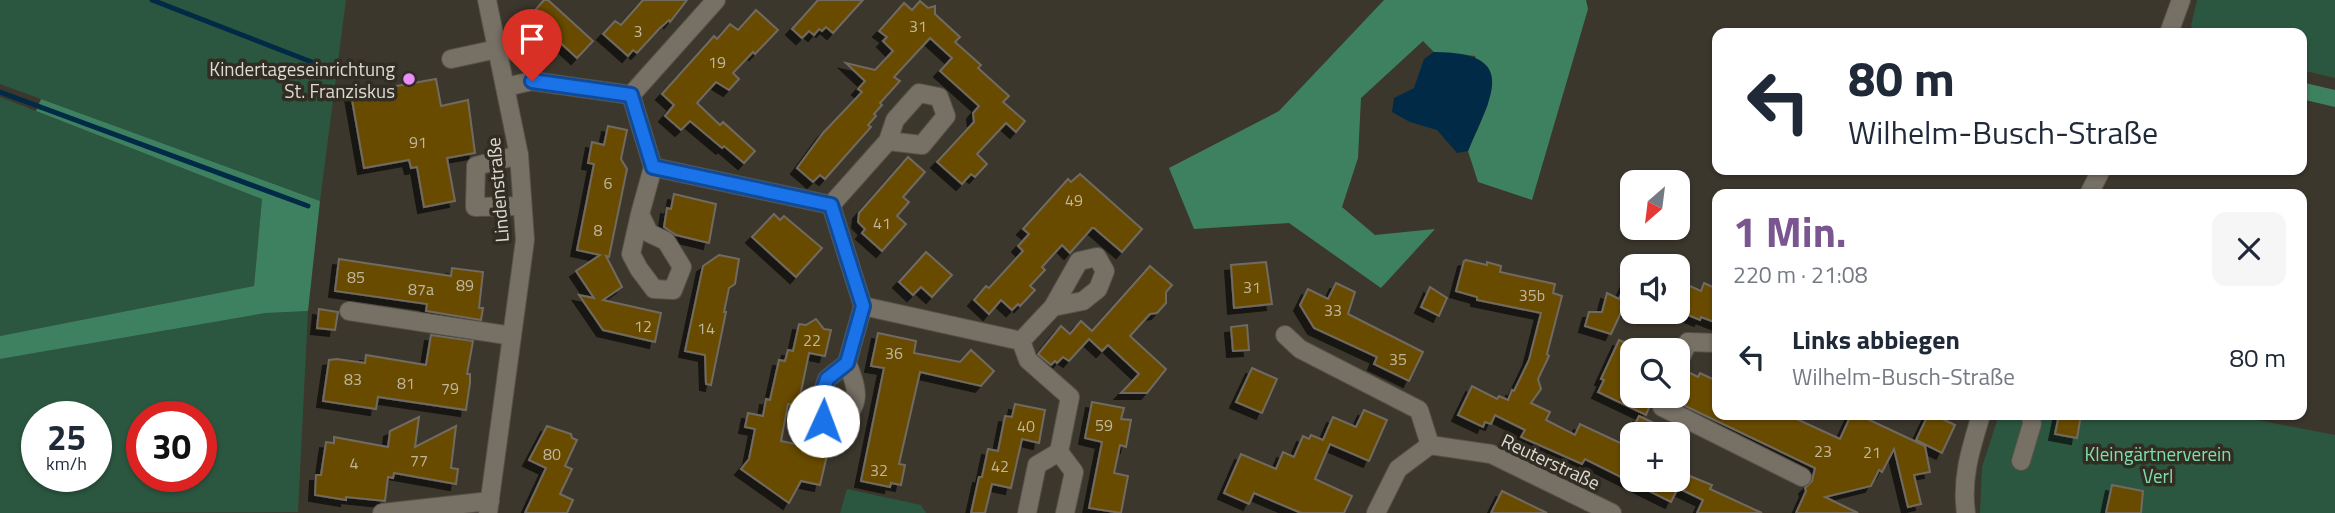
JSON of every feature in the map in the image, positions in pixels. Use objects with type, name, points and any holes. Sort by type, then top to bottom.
[{"type":"street","name":"Lindenstraße","points":[[487,0],[519,155],[525,240],[489,507]]},
{"type":"street","points":[[631,95],[716,0]]},
{"type":"street","points":[[2171,28],[2181,0]]},
{"type":"street","points":[[452,59],[497,48]]},
{"type":"street","points":[[506,87],[532,81],[631,95]]},
{"type":"street","points":[[631,95],[653,167],[640,214]]},
{"type":"street","points":[[831,205],[888,142]]},
{"type":"street","points":[[519,155],[475,166],[475,207],[522,206]]},
{"type":"street","points":[[653,167],[831,205]]},
{"type":"street","points":[[831,205],[863,306],[847,363]]},
{"type":"street","points":[[863,306],[1021,341]]},
{"type":"street","points":[[1021,341],[1053,307]]},
{"type":"street","points":[[349,311],[512,336]]},
{"type":"street","points":[[1284,335],[1300,349],[1419,410],[1430,445],[1398,469],[1376,513]]},
{"type":"street","points":[[1021,341],[1027,360],[1070,397],[1059,452],[1037,465],[1027,513]]},
{"type":"street","points":[[1690,342],[1712,343]]},
{"type":"street","points":[[1663,408],[1801,477]]},
{"type":"street","points":[[1966,513],[1963,492],[1970,452],[1980,420]]},
{"type":"street","points":[[2021,461],[2032,420]]},
{"type":"street","name":"Reuterstraße","points":[[1430,445],[1492,454],[1612,513]]},
{"type":"street","points":[[1059,452],[1074,472],[1065,513]]},
{"type":"street","points":[[382,513],[489,507]]},
{"type":"green space","points":[[0,0],[346,0],[320,201],[0,84]]},
{"type":"green space","points":[[1384,0],[1586,0],[1588,9],[1532,200],[1478,182],[1468,151],[1488,104],[1475,56],[1434,52],[1423,41],[1361,98],[1358,158],[1342,207],[1375,235],[1435,229],[1381,288],[1289,223],[1194,229],[1169,168],[1279,111]]},
{"type":"green space","points":[[2197,0],[2335,0],[2335,78],[2307,71],[2307,28],[2191,26]]},
{"type":"green space","points":[[2307,83],[2335,90],[2335,107],[2307,100]]},
{"type":"green space","points":[[0,97],[262,199],[254,286],[0,336]]},
{"type":"green space","points":[[41,99],[320,201],[308,311],[266,313],[0,359],[0,336],[254,286],[262,199],[36,111]]},
{"type":"green space","points":[[308,311],[298,512],[0,513],[0,359],[266,313]]},
{"type":"green space","name":"Kleingärtnerverein Verl","points":[[1997,420],[2257,420],[2335,435],[2335,513],[1980,513],[1982,467]]},
{"type":"green space","points":[[847,489],[921,505],[926,513],[840,513]]},
{"type":"water","points":[[1434,52],[1461,54],[1479,60],[1489,69],[1492,81],[1490,96],[1468,151],[1457,153],[1437,130],[1410,122],[1392,112],[1394,98],[1414,88],[1424,59]]},
{"type":"building","points":[[544,0],[548,0],[593,41],[577,58],[554,37],[540,52],[527,41],[541,25],[530,16]]},
{"type":"building","points":[[643,0],[687,0],[670,22],[669,20],[659,29],[637,53],[633,50],[628,56],[603,34],[615,21],[621,25]]},
{"type":"building","points":[[818,0],[863,0],[833,33],[826,27],[822,31],[819,29],[814,35],[809,31],[802,38],[792,29]]},
{"type":"building","points":[[920,1],[928,8],[935,6],[935,14],[960,37],[955,42],[981,65],[978,68],[1009,96],[1003,102],[1025,121],[1016,132],[1006,123],[977,154],[987,164],[975,177],[971,174],[962,184],[937,162],[974,122],[973,113],[979,106],[940,71],[952,58],[930,38],[894,77],[900,81],[880,103],[882,105],[874,114],[876,116],[868,125],[871,127],[825,179],[820,175],[813,182],[797,168],[823,133],[862,92],[858,89],[865,81],[846,63],[875,70],[893,51],[883,41],[887,37],[879,31],[904,3],[912,10]]},
{"type":"building","points":[[756,10],[778,30],[733,73],[739,79],[729,90],[716,82],[697,103],[720,125],[723,122],[755,151],[744,163],[690,121],[681,130],[665,116],[674,105],[662,94],[714,36],[717,39],[730,24],[738,30]]},
{"type":"building","points":[[436,79],[441,106],[468,100],[475,153],[447,158],[455,201],[424,207],[417,167],[411,168],[409,160],[364,168],[351,94]]},
{"type":"building","points":[[608,126],[627,130],[621,159],[627,169],[609,257],[606,256],[622,287],[603,300],[661,313],[655,342],[603,330],[579,295],[594,298],[576,271],[600,255],[577,250],[594,164],[588,163],[592,142],[604,145]]},
{"type":"building","points":[[908,157],[925,172],[903,197],[909,202],[897,216],[906,224],[882,251],[862,233],[865,229],[858,222],[859,213]]},
{"type":"building","points":[[1080,174],[1142,229],[1122,252],[1092,228],[1070,253],[1062,245],[1042,267],[1045,270],[1030,286],[1035,290],[1020,306],[1018,304],[1012,310],[1001,300],[989,314],[974,300],[986,286],[989,288],[1023,251],[1018,246],[1029,234],[1023,229],[1068,179],[1071,182]]},
{"type":"building","points":[[674,194],[716,204],[709,243],[676,235],[664,227],[667,208],[671,209]]},
{"type":"building","points":[[774,214],[780,220],[784,216],[822,248],[796,277],[752,237]]},
{"type":"building","points":[[926,252],[952,275],[932,297],[921,287],[913,295],[899,282]]},
{"type":"building","points":[[719,255],[739,259],[735,284],[729,288],[711,385],[706,384],[705,355],[685,351],[703,266]]},
{"type":"building","points":[[339,259],[451,276],[452,268],[483,272],[479,308],[483,308],[481,320],[426,311],[427,304],[335,291]]},
{"type":"building","points":[[1464,261],[1487,265],[1487,262],[1501,266],[1500,272],[1555,284],[1553,293],[1562,296],[1547,354],[1549,356],[1538,379],[1541,389],[1531,403],[1550,412],[1546,420],[1575,435],[1580,424],[1620,443],[1620,476],[1585,459],[1582,464],[1521,437],[1525,430],[1495,415],[1491,424],[1485,422],[1483,427],[1458,415],[1472,386],[1497,399],[1499,396],[1508,400],[1529,360],[1541,313],[1477,300],[1477,297],[1456,291]]},
{"type":"building","points":[[1266,262],[1272,304],[1234,308],[1231,265]]},
{"type":"building","points":[[1150,266],[1172,285],[1166,292],[1166,303],[1157,313],[1150,314],[1130,336],[1166,369],[1147,393],[1121,393],[1139,374],[1108,345],[1102,351],[1089,339],[1069,361],[1063,357],[1051,365],[1038,354],[1061,326],[1070,334],[1081,321],[1092,331]]},
{"type":"building","points":[[1336,283],[1355,292],[1348,314],[1423,352],[1409,381],[1374,364],[1377,357],[1314,328],[1300,305],[1308,289],[1328,299]]},
{"type":"building","points":[[1704,283],[1712,287],[1712,321],[1690,316],[1690,286],[1701,291]]},
{"type":"building","points":[[1430,287],[1447,298],[1439,316],[1421,307]]},
{"type":"building","points":[[1607,293],[1619,299],[1620,297],[1620,314],[1611,334],[1585,326],[1589,312],[1602,312]]},
{"type":"building","points":[[319,309],[338,312],[335,330],[317,328]]},
{"type":"building","points":[[816,319],[824,329],[831,330],[825,356],[809,353],[798,406],[788,404],[781,441],[828,451],[820,485],[801,481],[789,503],[741,469],[749,459],[755,429],[745,427],[748,413],[763,416],[766,399],[770,400],[779,360],[785,361],[788,350],[793,351],[799,324],[806,325]]},
{"type":"building","points":[[1247,325],[1249,350],[1233,351],[1231,327]]},
{"type":"building","points":[[878,333],[916,341],[914,353],[960,362],[971,350],[994,371],[981,386],[920,372],[899,464],[905,465],[901,485],[891,483],[890,487],[861,481],[884,368],[871,366]]},
{"type":"building","points":[[431,335],[473,341],[467,374],[470,374],[470,383],[466,410],[378,397],[376,409],[323,401],[329,360],[365,363],[366,355],[426,365]]},
{"type":"building","points":[[1620,340],[1620,403],[1598,392],[1604,380],[1601,379]]},
{"type":"building","points":[[1252,368],[1277,379],[1262,413],[1236,402]]},
{"type":"building","points":[[1690,373],[1698,377],[1700,373],[1712,379],[1712,419],[1689,408]]},
{"type":"building","points":[[1092,402],[1124,408],[1121,419],[1131,420],[1126,447],[1120,445],[1114,473],[1128,476],[1121,513],[1089,508],[1102,442],[1085,438]]},
{"type":"building","points":[[1015,404],[1045,410],[1039,443],[1022,439],[1011,488],[992,484],[985,513],[971,513],[988,449],[998,451],[1005,416],[1012,417]]},
{"type":"building","points":[[1631,408],[1649,408],[1646,415]]},
{"type":"building","points":[[1364,410],[1387,420],[1369,461],[1330,444],[1315,479],[1352,496],[1344,513],[1301,513],[1254,493],[1249,504],[1224,493],[1241,454],[1276,469],[1283,452],[1294,457],[1303,436],[1309,439],[1311,435],[1323,440],[1333,417],[1356,427]]},
{"type":"building","points":[[1639,416],[1652,422],[1636,422]]},
{"type":"building","points":[[419,417],[415,447],[456,426],[451,468],[458,469],[456,484],[394,473],[393,478],[388,477],[385,501],[346,497],[346,500],[315,495],[316,475],[321,475],[326,442],[334,443],[334,437],[388,447],[390,431]]},
{"type":"building","points":[[1714,420],[1799,420],[1840,439],[1849,420],[1870,420],[1925,446],[1930,472],[1914,475],[1921,504],[1908,507],[1894,449],[1871,486],[1825,497],[1858,513],[1796,513],[1805,488],[1812,481],[1815,468]]},
{"type":"building","points":[[1926,420],[1944,420],[1955,425],[1942,453],[1916,440]]},
{"type":"building","points":[[2058,420],[2080,420],[2077,438],[2055,434]]},
{"type":"building","points":[[547,426],[571,434],[572,438],[577,440],[565,466],[572,469],[560,494],[573,500],[567,513],[525,513],[546,468],[529,460]]},
{"type":"building","points":[[1690,476],[1712,485],[1710,489],[1762,513],[1697,513],[1703,500],[1686,492],[1690,492]]},
{"type":"building","points":[[2112,485],[2143,491],[2141,513],[2106,513]]},
{"type":"building","points":[[1502,491],[1547,513],[1491,513]]},
{"type":"building","points":[[1651,492],[1676,492],[1671,502]]},
{"type":"waterway","points":[[152,0],[340,73]]},
{"type":"waterway","points":[[0,92],[308,206]]},
{"type":"place","name":"Kindertageseinrichtung St. Franziskus","points":[[409,79]]},
{"type":"route","points":[[532,81],[631,95],[653,167],[831,205],[863,306],[847,363],[827,379],[818,406],[823,421]]}]
